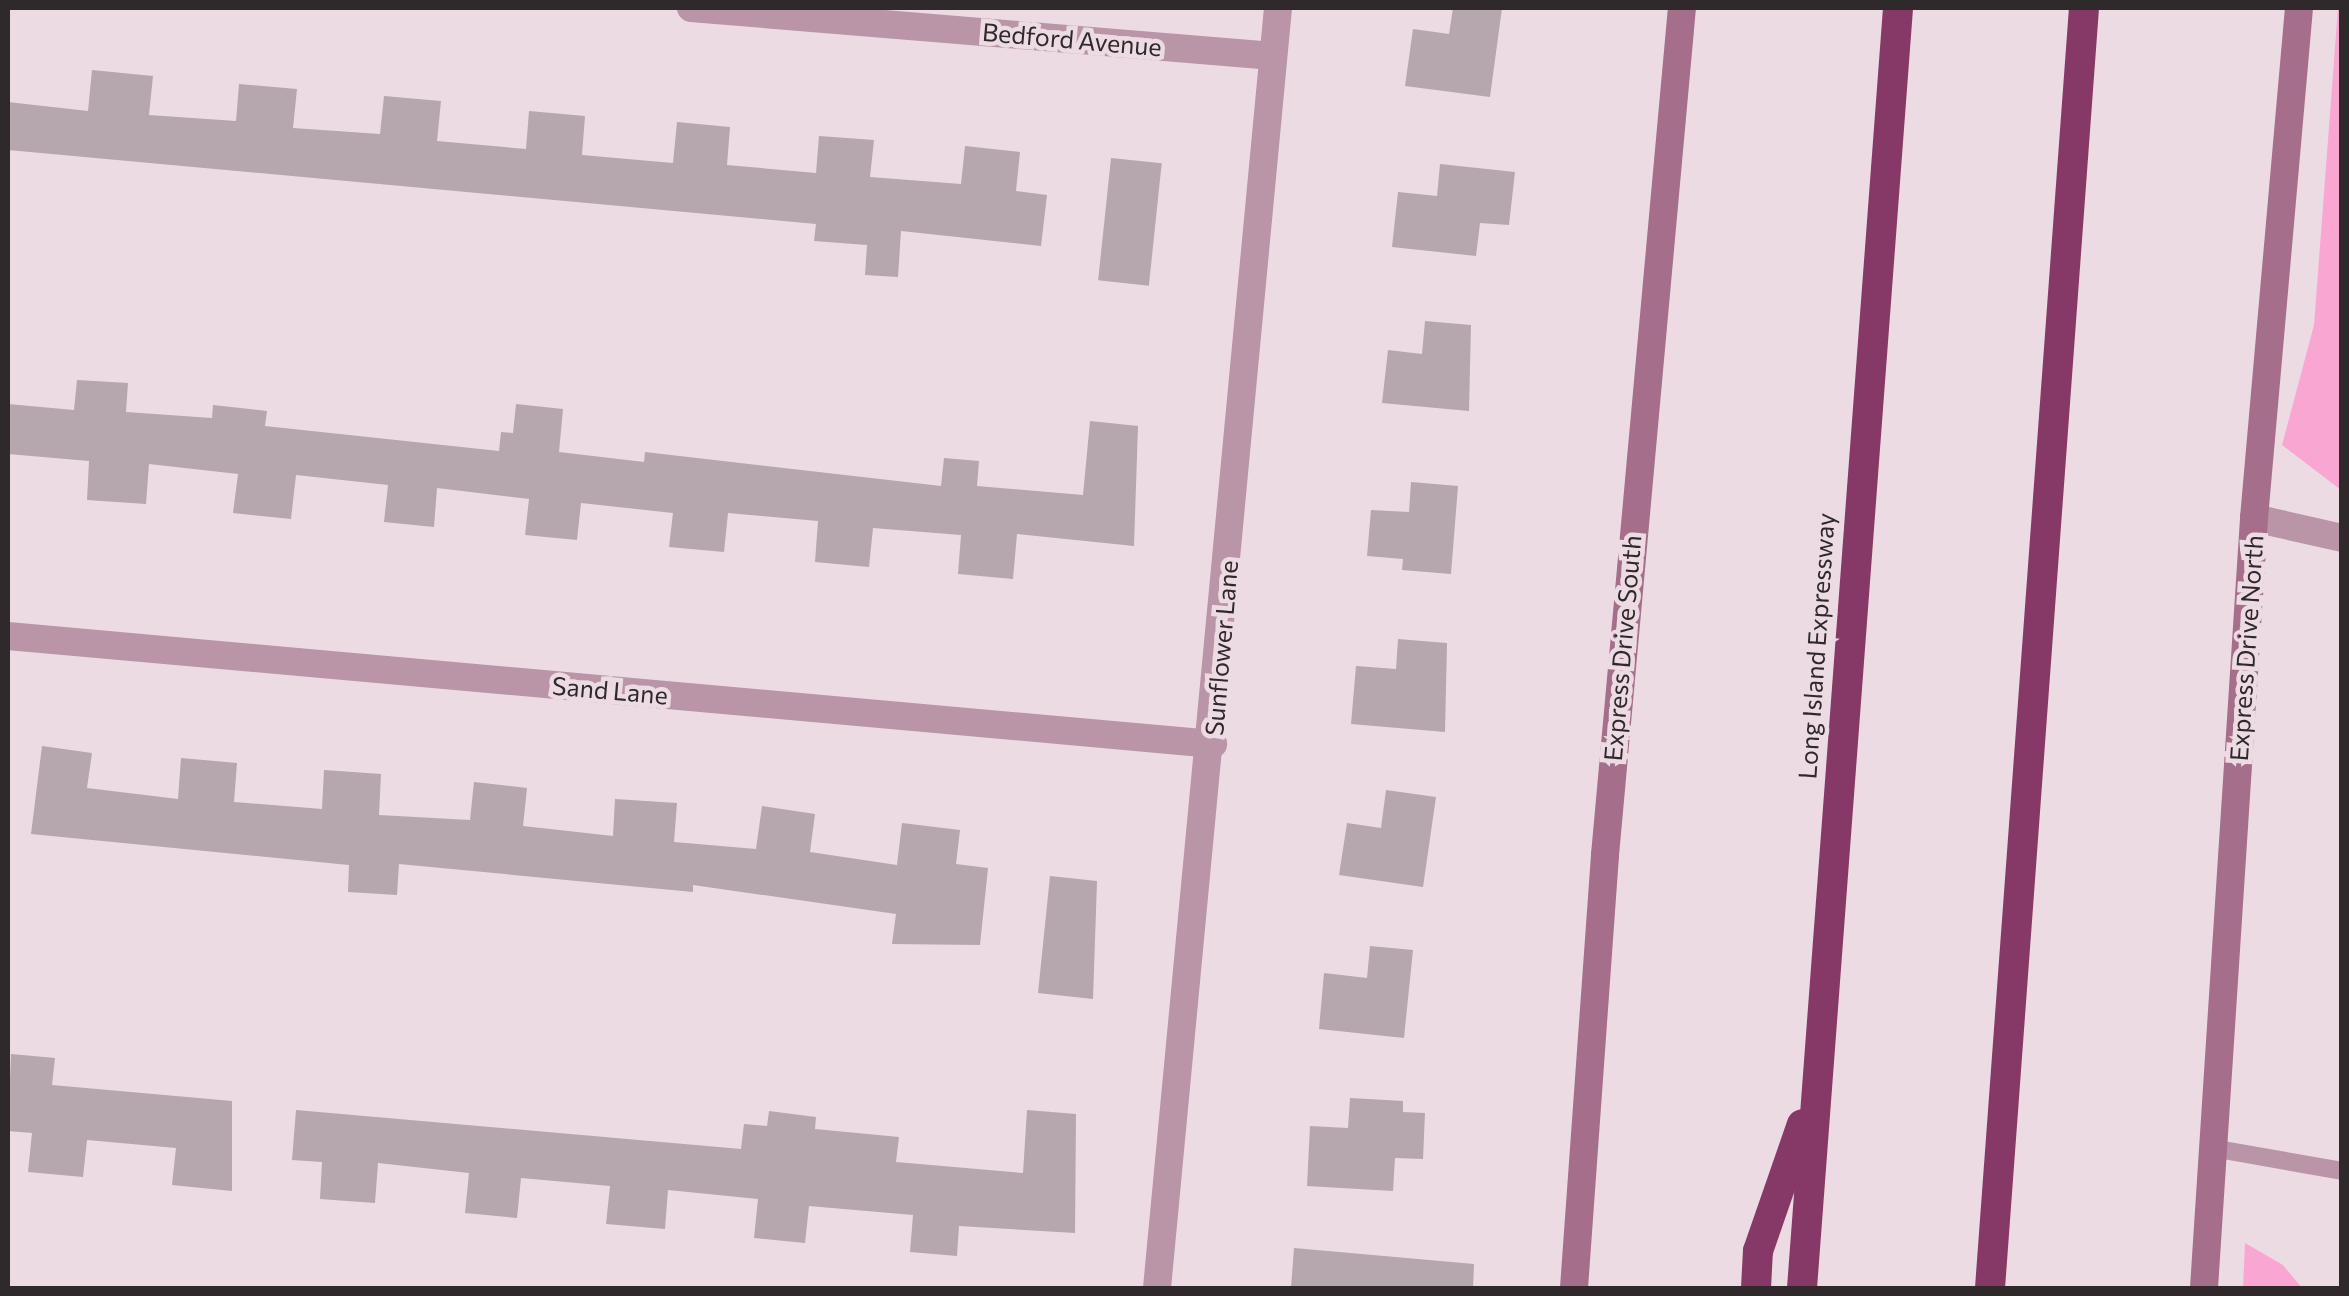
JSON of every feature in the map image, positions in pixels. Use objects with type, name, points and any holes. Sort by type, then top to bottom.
[{"type":"highway","name":"Long Island Expressway","points":[[1802,1288],[1898,8]]},
{"type":"highway","points":[[1990,1288],[2084,8]]},
{"type":"highway","points":[[1756,1288],[1758,1251],[1816,1084]]},
{"type":"main road","name":"Express Drive South","points":[[1574,1288],[1604,854],[1682,8]]},
{"type":"main road","name":"Express Drive North","points":[[2204,1288],[2254,518],[2299,8]]},
{"type":"street","name":"Bedford Avenue","points":[[691,8],[1274,56]]},
{"type":"street","name":"Sunflower Lane","points":[[1158,1288],[1278,8]]},
{"type":"street","points":[[2254,518],[2342,538]]},
{"type":"street","name":"Sand Lane","points":[[8,636],[1212,744]]},
{"type":"lane","points":[[2212,1148],[2342,1172]]},
{"type":"shaded area","points":[[2338,8],[2342,8],[2341,490],[2282,445],[2314,325]]},
{"type":"shaded area","points":[[2245,1243],[2283,1265],[2302,1288],[2243,1288]]},
{"type":"building","points":[[1453,8],[1502,8],[1490,97],[1405,86],[1413,29],[1449,34]]},
{"type":"building","points":[[92,70],[153,76],[149,115],[236,121],[239,84],[297,89],[293,128],[380,134],[384,96],[441,101],[437,141],[526,149],[529,111],[585,116],[582,155],[673,163],[677,122],[730,127],[727,165],[816,173],[819,136],[874,140],[870,177],[961,184],[965,146],[1020,152],[1016,191],[1047,195],[1041,246],[901,231],[898,277],[865,275],[867,245],[814,241],[816,224],[8,150],[8,102],[88,111]]},
{"type":"building","points":[[1111,158],[1162,163],[1149,286],[1098,280]]},
{"type":"building","points":[[1440,164],[1515,172],[1509,225],[1480,223],[1476,256],[1392,247],[1398,192],[1437,196]]},
{"type":"building","points":[[1425,321],[1471,325],[1469,411],[1382,403],[1388,350],[1422,354]]},
{"type":"building","points":[[77,380],[128,383],[126,412],[212,418],[213,405],[267,411],[265,426],[499,451],[501,432],[513,433],[516,404],[563,409],[559,452],[644,462],[645,452],[941,486],[944,458],[979,461],[977,486],[1083,495],[1090,421],[1138,426],[1134,546],[1017,534],[1013,579],[958,574],[961,535],[873,528],[869,567],[815,562],[818,521],[728,513],[724,552],[669,547],[673,513],[581,503],[577,540],[525,535],[529,499],[437,488],[434,527],[384,522],[388,485],[296,475],[291,519],[233,513],[238,474],[149,464],[146,504],[87,500],[89,461],[8,454],[8,404],[74,410]]},
{"type":"building","points":[[1411,482],[1458,486],[1451,574],[1402,570],[1403,559],[1367,556],[1371,510],[1409,512]]},
{"type":"building","points":[[1398,639],[1447,643],[1445,732],[1351,724],[1356,666],[1396,669]]},
{"type":"building","points":[[42,746],[92,753],[87,788],[178,799],[181,758],[237,763],[234,802],[322,809],[324,770],[381,774],[379,815],[470,820],[474,782],[527,788],[523,826],[613,836],[615,799],[677,803],[674,842],[756,849],[762,806],[815,814],[810,852],[897,865],[902,823],[960,830],[956,864],[988,868],[980,945],[892,944],[896,914],[693,885],[693,892],[399,864],[397,895],[348,892],[349,865],[31,834]]},
{"type":"building","points":[[1386,790],[1436,797],[1423,887],[1339,875],[1347,823],[1381,828]]},
{"type":"building","points":[[1050,876],[1097,881],[1093,999],[1038,993]]},
{"type":"building","points":[[1370,946],[1413,950],[1404,1038],[1319,1029],[1324,973],[1367,978]]},
{"type":"building","points":[[11,1054],[55,1058],[52,1085],[232,1101],[232,1191],[172,1185],[176,1148],[87,1140],[83,1177],[28,1172],[32,1133],[8,1131]]},
{"type":"building","points":[[1350,1098],[1403,1101],[1403,1112],[1425,1113],[1423,1159],[1395,1158],[1393,1191],[1307,1186],[1310,1126],[1348,1128]]},
{"type":"building","points":[[296,1110],[741,1149],[744,1124],[767,1126],[769,1111],[816,1117],[815,1129],[899,1137],[896,1162],[1023,1173],[1027,1110],[1076,1114],[1075,1233],[959,1226],[957,1256],[910,1252],[913,1215],[809,1206],[805,1243],[754,1238],[758,1199],[668,1190],[665,1229],[606,1224],[610,1186],[521,1178],[517,1218],[465,1213],[469,1173],[378,1163],[375,1203],[320,1199],[322,1162],[292,1160]]},
{"type":"building","points":[[1294,1248],[1474,1264],[1473,1288],[1291,1288]]}]
